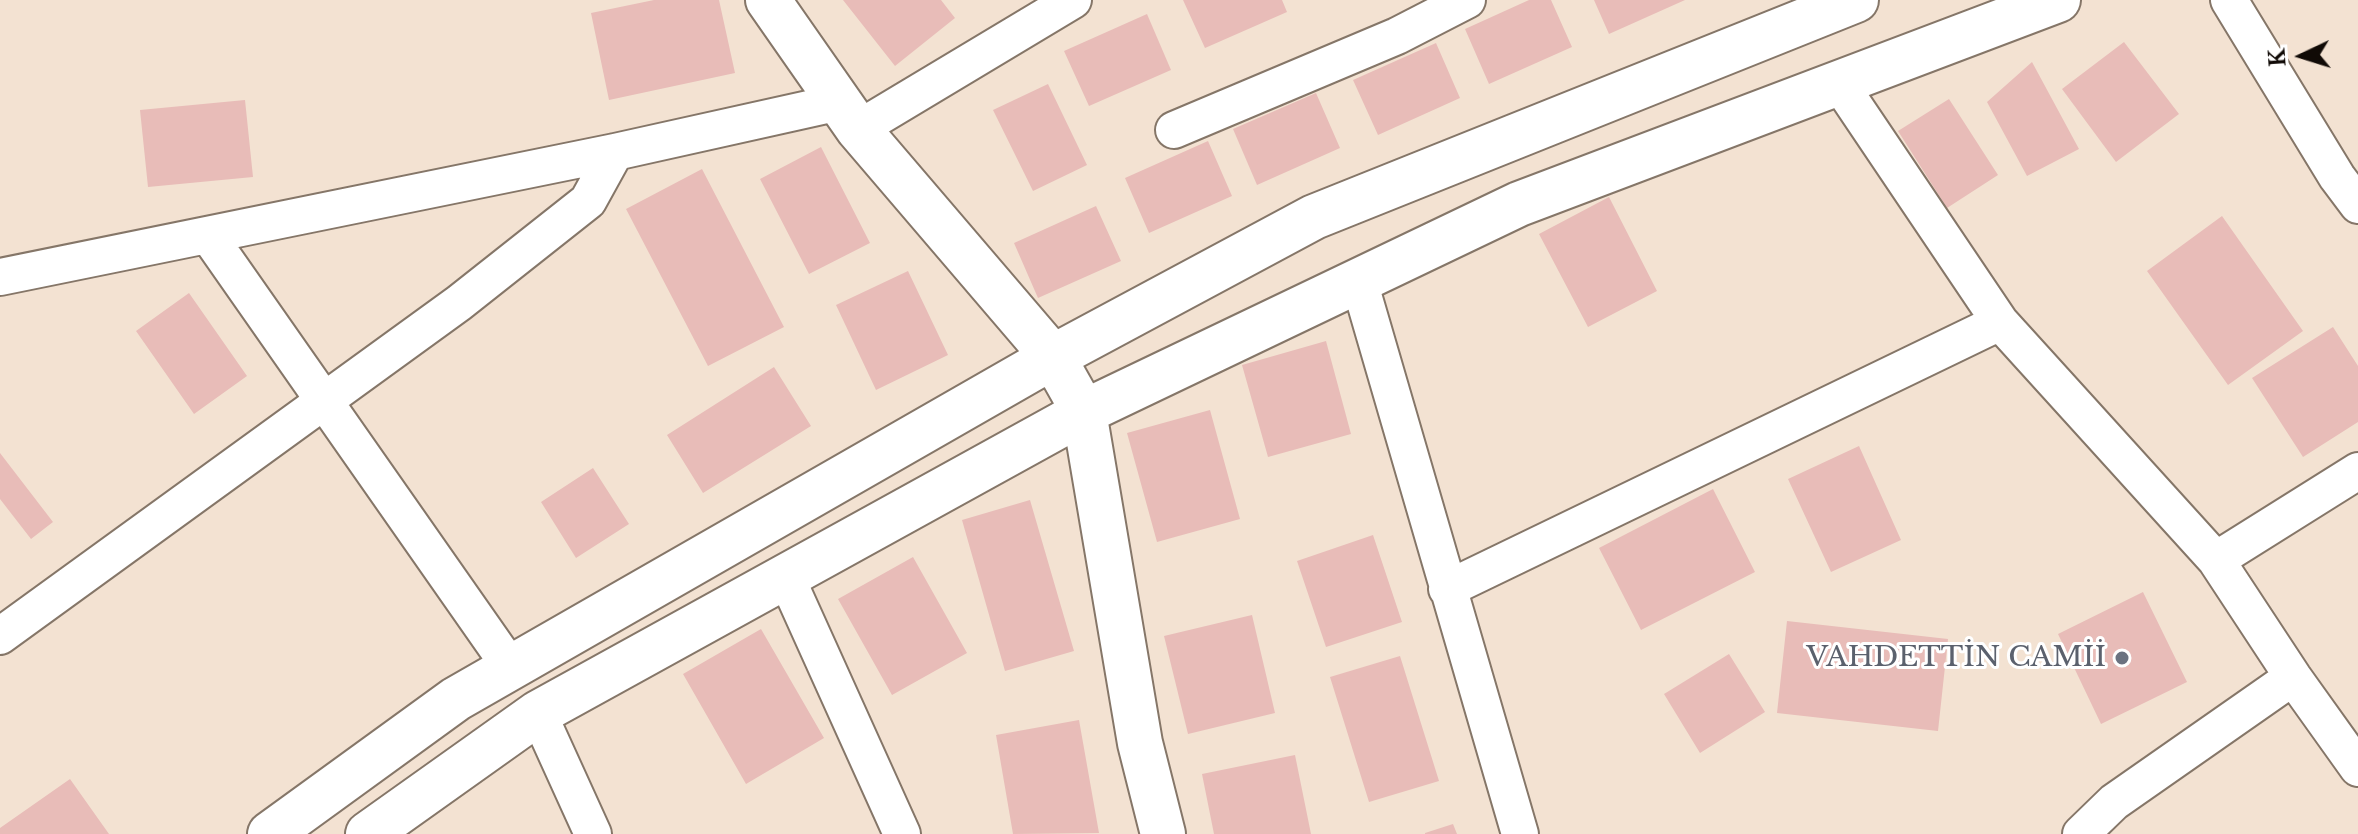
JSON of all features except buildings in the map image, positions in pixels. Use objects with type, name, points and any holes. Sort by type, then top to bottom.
[{"type":"street","points":[[768,0],[849,116],[1053,357],[1084,412],[1140,743],[1163,834]]},
{"type":"street","points":[[0,277],[615,152],[849,116],[1073,0]]},
{"type":"street","points":[[1174,130],[1397,36],[1467,0]]},
{"type":"street","points":[[270,834],[456,699],[1053,357],[1314,217],[1856,0]]},
{"type":"street","points":[[368,834],[538,713],[1084,412],[1519,204],[2058,0]]},
{"type":"street","points":[[2229,0],[2337,177],[2358,205]]},
{"type":"street","points":[[1839,83],[2000,322],[2216,560],[2358,768]]},
{"type":"street","points":[[0,636],[459,303],[588,201],[615,152]]},
{"type":"street","points":[[208,235],[511,668],[538,713],[593,834]]},
{"type":"street","points":[[1359,281],[1520,834]]},
{"type":"street","points":[[1447,589],[2000,322]]},
{"type":"street","points":[[2216,560],[2358,471]]},
{"type":"street","points":[[786,577],[902,834]]},
{"type":"street","points":[[2081,834],[2114,802],[2293,677]]},
{"type":"place","name":"VAHDETTİN CAMİİ","points":[[2122,658]]}]
